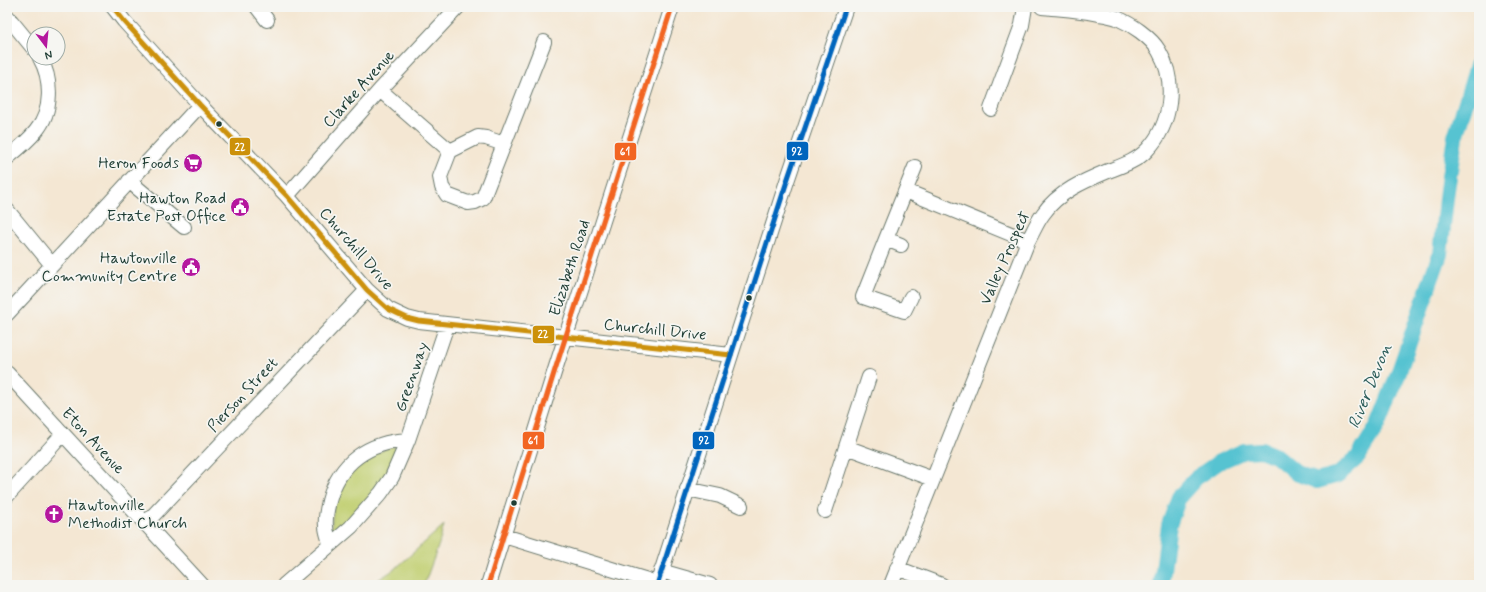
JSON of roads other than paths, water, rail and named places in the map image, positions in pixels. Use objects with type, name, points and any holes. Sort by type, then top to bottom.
[{"type":"street","name":"Churchill Drive","points":[[113,7],[200,105],[287,196],[367,290],[384,306],[397,314],[419,321],[447,325],[731,355]]},
{"type":"street","points":[[258,7],[267,20]]},
{"type":"street","name":"Clarke Avenue","points":[[287,196],[380,90],[458,7]]},
{"type":"street","name":"Elizabeth Road","points":[[488,585],[672,7]]},
{"type":"street","points":[[658,579],[846,7]]},
{"type":"street","points":[[991,109],[1022,25],[1025,7]]},
{"type":"street","name":"Valley Prospect","points":[[891,585],[1028,241],[1043,213],[1060,195],[1085,181],[1130,162],[1147,151],[1158,136],[1167,116],[1170,94],[1168,74],[1159,50],[1141,31],[1116,17],[1077,10],[1042,7]]},
{"type":"street","points":[[7,16],[26,39]]},
{"type":"street","points":[[504,144],[478,137],[450,151],[440,177],[442,187],[447,195],[468,203],[475,202],[483,198],[544,42]]},
{"type":"street","points":[[7,158],[37,130],[44,118],[48,105],[49,82],[44,66]]},
{"type":"street","points":[[380,90],[450,151]]},
{"type":"street","points":[[7,314],[200,105]]},
{"type":"street","points":[[910,297],[904,311],[863,298],[915,167]]},
{"type":"street","points":[[129,181],[184,227]]},
{"type":"street","points":[[906,191],[1028,241]]},
{"type":"street","points":[[7,210],[52,265]]},
{"type":"street","points":[[886,239],[901,245]]},
{"type":"street","name":"Pierson Street","points":[[145,524],[367,290]]},
{"type":"street","name":"Greenway","points":[[284,585],[351,527],[381,493],[398,465],[408,440],[447,325]]},
{"type":"street","name":"Eton Avenue","points":[[7,373],[202,585]]},
{"type":"street","points":[[825,511],[869,377]]},
{"type":"street","points":[[7,496],[63,434]]},
{"type":"street","points":[[330,544],[326,526],[326,512],[333,488],[338,478],[344,470],[364,452],[378,445],[394,440],[408,440]]},
{"type":"street","points":[[846,447],[933,479]]},
{"type":"street","points":[[687,489],[720,496],[741,506]]},
{"type":"street","points":[[504,536],[658,579],[710,585]]},
{"type":"street","points":[[898,568],[942,585]]},
{"type":"waterway","name":"River Devon","points":[[1161,585],[1169,525],[1179,497],[1196,478],[1219,462],[1244,451],[1261,450],[1276,456],[1296,473],[1317,481],[1338,475],[1358,457],[1378,425],[1397,377],[1440,254],[1455,137],[1479,60]]},
{"type":"place","name":"Heron Foods","points":[[193,163]]},
{"type":"place","name":"Hawton Road Estate Post Office","points":[[240,207]]},
{"type":"place","name":"Hawtonville Community Centre","points":[[191,267]]},
{"type":"place","name":"Hawtonville Methodist Church","points":[[54,514]]}]
